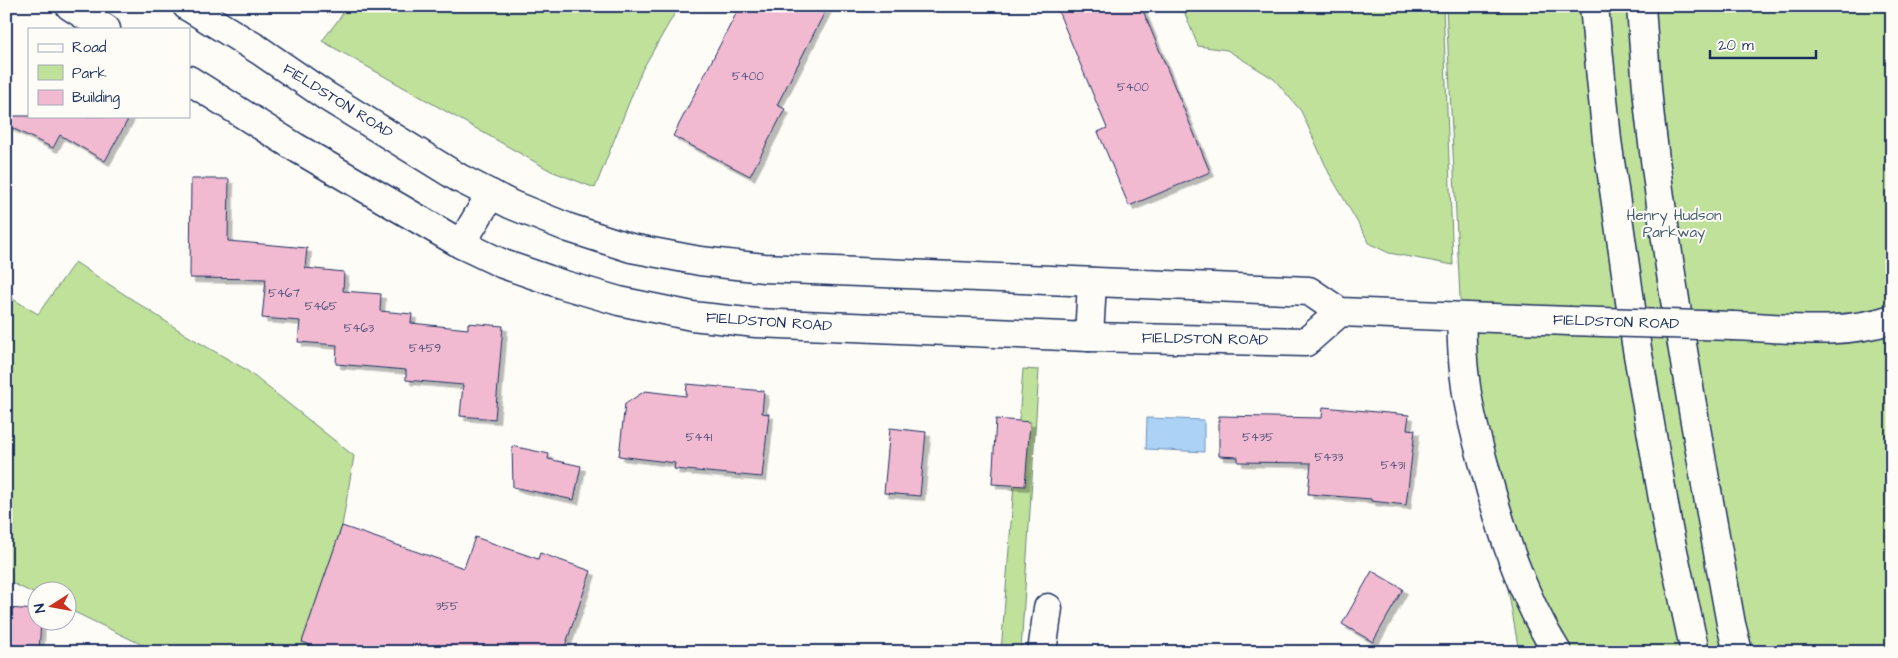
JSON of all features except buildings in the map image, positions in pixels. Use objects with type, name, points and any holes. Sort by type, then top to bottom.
[{"type":"main road","points":[[70,6],[104,28]]},
{"type":"main road","name":"FIELDSTON ROAD","points":[[187,6],[259,50],[326,96],[459,178],[512,205],[568,228],[631,248],[700,261],[764,268],[1309,291],[1340,312],[1461,318],[1828,329],[1859,327],[1892,319]]},
{"type":"main road","points":[[1594,6],[1607,140],[1636,343],[1668,528],[1695,652]]},
{"type":"main road","points":[[1641,6],[1651,125],[1670,264],[1695,426],[1731,624],[1738,652]]},
{"type":"main road","name":"FIELDSTON ROAD","points":[[190,81],[319,161],[461,244],[502,264],[619,301],[692,316],[756,323],[1089,337],[1306,342],[1340,312]]},
{"type":"main road","points":[[461,244],[491,194]]},
{"type":"main road","points":[[1089,337],[1092,282]]},
{"type":"main road","points":[[1461,318],[1465,380],[1476,436],[1498,519],[1519,578],[1548,638],[1557,652]]},
{"type":"main road","points":[[1042,652],[1048,608]]},
{"type":"green space","points":[[340,6],[679,6],[642,70],[595,188],[551,171],[322,41],[342,15]]},
{"type":"green space","points":[[1182,6],[1443,6],[1453,265],[1389,253],[1370,244],[1329,173],[1301,111],[1274,79],[1227,50],[1198,46]]},
{"type":"green space","name":"Henry Hudson Parkway","points":[[1446,6],[1892,6],[1892,652],[1519,652],[1461,318]]},
{"type":"green space","points":[[75,262],[188,336],[245,369],[354,456],[342,526],[302,642],[330,652],[157,652],[78,614],[78,580],[28,580],[28,591],[6,580],[6,295],[38,314]]},
{"type":"green space","points":[[1023,369],[1039,370],[1021,652],[1001,652]]},
{"type":"water","points":[[1147,418],[1204,420],[1204,452],[1146,449]]}]
